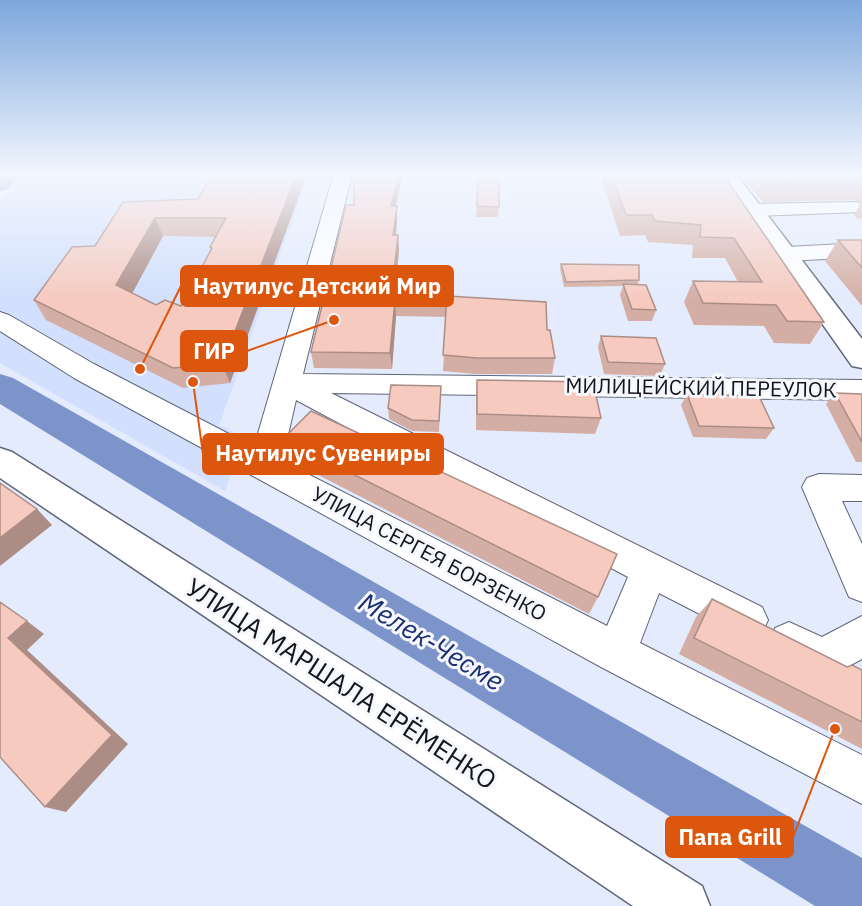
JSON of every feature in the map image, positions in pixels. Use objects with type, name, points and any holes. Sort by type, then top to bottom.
[{"type":"main road","points":[[758,216],[862,359]]},
{"type":"main road","name":"УЛИЦА МАРШАЛА ЕРЁМЕНКО","points":[[0,461],[682,906]]},
{"type":"street","points":[[264,467],[332,216]]},
{"type":"street","points":[[787,254],[862,250]]},
{"type":"street","name":"УЛИЦА СЕРГЕЯ БОРЗЕНКО","points":[[0,320],[84,370],[264,467],[862,780]]},
{"type":"street","points":[[287,383],[823,659],[862,636]]},
{"type":"street","name":"МИЛИЦЕЙСКИЙ ПЕРЕУЛОК","points":[[287,383],[862,390]]},
{"type":"street","points":[[862,488],[819,487],[862,585]]},
{"type":"street","points":[[616,652],[649,570]]},
{"type":"shaded area","points":[[0,216],[294,216],[219,425],[243,437],[225,491],[0,363]]},
{"type":"building","points":[[114,216],[280,216],[222,364],[173,368],[34,300],[72,247],[95,246]],"holes":[[[155,218],[226,218],[210,247],[212,248],[181,306],[165,300],[156,305],[116,285]]]},
{"type":"building","points":[[343,216],[396,216],[393,235],[398,235],[394,272],[446,273],[446,300],[395,300],[390,353],[311,352]]},
{"type":"building","points":[[653,216],[752,216],[824,322],[787,321],[776,305],[703,303],[693,281],[762,282],[734,238],[700,237],[701,225],[655,221]]},
{"type":"building","points":[[838,240],[862,240],[862,268]]},
{"type":"building","points":[[561,264],[639,265],[639,280],[566,282]]},
{"type":"building","points":[[623,284],[646,285],[656,310],[632,309]]},
{"type":"building","points":[[447,296],[546,302],[547,330],[550,330],[555,358],[477,358],[443,355]]},
{"type":"building","points":[[601,336],[656,338],[665,364],[608,362]]},
{"type":"building","points":[[477,380],[593,382],[601,418],[477,414]]},
{"type":"building","points":[[391,385],[441,386],[439,421],[412,420],[388,408]]},
{"type":"building","points":[[835,393],[862,394],[862,442]]},
{"type":"building","points":[[687,394],[759,396],[774,428],[699,426]]},
{"type":"building","points":[[311,411],[617,554],[598,597],[283,439]]},
{"type":"building","points":[[0,483],[37,509],[0,538]]},
{"type":"building","points":[[712,599],[847,667],[852,665],[862,670],[862,722],[694,638]]},
{"type":"building","points":[[0,602],[27,621],[8,638],[112,735],[45,807],[0,757]]},
{"type":"waterway","name":"Мелек-Чесме","points":[[0,387],[862,896]]},
{"type":"place","name":"ГИР","points":[[334,320]]},
{"type":"place","name":"Наутилус Детский Мир","points":[[140,369]]},
{"type":"place","name":"Наутилус Сувениры","points":[[193,382]]},
{"type":"place","name":"Папа Grill","points":[[835,729]]}]
